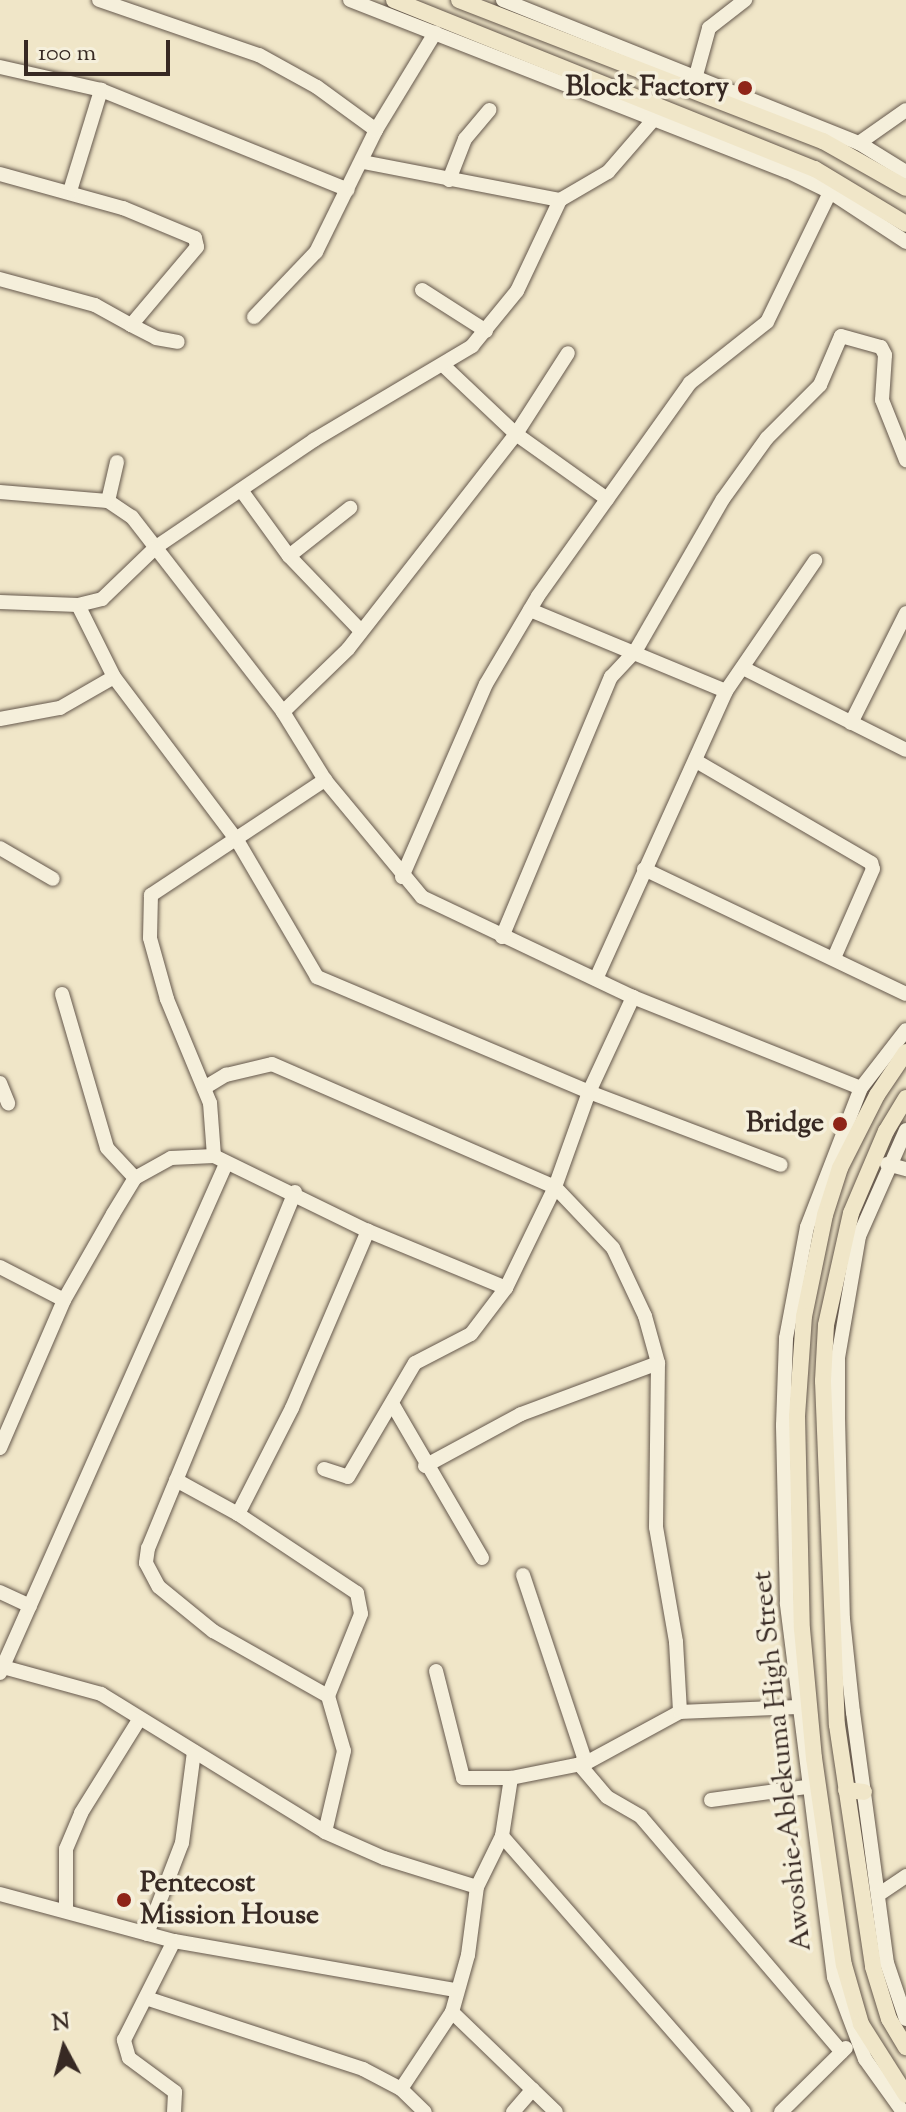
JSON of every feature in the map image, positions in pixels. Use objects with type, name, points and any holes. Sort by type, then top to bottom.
[{"type":"main road","points":[[394,0],[527,63],[815,169],[906,224]]},
{"type":"main road","points":[[467,1],[761,110],[906,188]]},
{"type":"main road","name":"Awoshie-Ablekuma High Street","points":[[906,1052],[877,1095],[840,1168],[812,1266],[797,1416],[802,1629],[814,1758],[848,1983],[871,2045],[906,2095]]},
{"type":"main road","name":"Awoshie-Ablekuma High Street","points":[[906,1098],[886,1131],[851,1213],[826,1325],[835,1572],[830,1627],[846,1790],[873,1967],[889,2019],[906,2047]]},
{"type":"main road","points":[[802,1629],[830,1627]]},
{"type":"main road","points":[[846,1790],[864,1792]]},
{"type":"street","points":[[99,0],[272,62],[376,130]]},
{"type":"street","points":[[350,0],[435,33],[527,63],[653,120],[830,192],[906,242]]},
{"type":"street","points":[[503,0],[528,4],[761,110],[859,143],[906,172]]},
{"type":"street","points":[[695,79],[709,28],[745,0]]},
{"type":"street","points":[[254,317],[316,252],[363,162],[376,130],[435,33]]},
{"type":"street","points":[[0,67],[101,90],[348,190]]},
{"type":"street","points":[[70,191],[101,90]]},
{"type":"street","points":[[449,180],[465,139],[489,110]]},
{"type":"street","points":[[859,143],[906,110]]},
{"type":"street","points":[[0,602],[78,605],[107,596],[156,547],[314,440],[444,366],[486,331],[517,291],[560,200],[608,172],[653,120]]},
{"type":"street","points":[[363,162],[560,200]]},
{"type":"street","points":[[0,174],[123,208],[197,242],[160,297],[131,325]]},
{"type":"street","points":[[402,877],[486,684],[530,610],[690,383],[767,322],[830,192]]},
{"type":"street","points":[[0,279],[95,305],[156,338],[178,342]]},
{"type":"street","points":[[422,290],[486,331]]},
{"type":"street","points":[[502,937],[611,677],[636,650],[723,499],[767,438],[820,385],[841,336],[881,347],[885,355],[882,400],[906,460]]},
{"type":"street","points":[[283,712],[348,649],[359,629],[516,434],[568,353]]},
{"type":"street","points":[[444,366],[516,434],[607,499]]},
{"type":"street","points":[[108,501],[117,462]]},
{"type":"street","points":[[241,490],[289,556],[359,629]]},
{"type":"street","points":[[0,492],[108,501],[135,520],[213,628],[283,712],[325,780],[402,877],[422,897],[633,997],[861,1088]]},
{"type":"street","points":[[289,556],[350,508]]},
{"type":"street","points":[[596,979],[726,691],[815,561]]},
{"type":"street","points":[[78,605],[114,677],[237,840],[317,977],[589,1092],[781,1165]]},
{"type":"street","points":[[530,610],[636,650],[726,691]]},
{"type":"street","points":[[851,723],[906,613]]},
{"type":"street","points":[[743,668],[906,750]]},
{"type":"street","points":[[0,719],[60,708],[114,677]]},
{"type":"street","points":[[696,761],[873,865],[834,958]]},
{"type":"street","points":[[325,780],[263,816],[237,840],[156,888],[149,902],[150,938],[167,999],[204,1088],[220,1160],[1,1670],[101,1694],[325,1832],[384,1858],[477,1887]]},
{"type":"street","points":[[0,848],[53,879]]},
{"type":"street","points":[[644,869],[906,994]]},
{"type":"street","points":[[62,994],[107,1148],[135,1178]]},
{"type":"street","points":[[324,1469],[348,1477],[415,1363],[471,1334],[506,1288],[555,1187],[589,1092],[633,997]]},
{"type":"street","name":"Awoshie-Ablekuma High Street","points":[[903,2112],[855,2039],[834,1977],[806,1787],[787,1603],[786,1338],[807,1227],[861,1088],[906,1030]]},
{"type":"street","points":[[204,1088],[269,1063],[555,1187],[613,1248],[645,1316],[658,1363],[656,1527],[676,1642],[680,1712]]},
{"type":"street","points":[[0,1083],[8,1103]]},
{"type":"street","name":"Awoshie-Ablekuma High Street","points":[[906,1130],[887,1164],[859,1236],[838,1358],[835,1572],[887,1963],[906,2019]]},
{"type":"street","points":[[0,1448],[64,1300],[135,1178],[171,1158],[220,1160],[295,1192],[368,1231],[506,1288]]},
{"type":"street","points":[[887,1164],[906,1169]]},
{"type":"street","points":[[295,1192],[148,1548],[151,1578],[213,1631],[328,1696]]},
{"type":"street","points":[[238,1514],[292,1408],[368,1231]]},
{"type":"street","points":[[0,1267],[64,1300]]},
{"type":"street","points":[[425,1466],[521,1414],[658,1363]]},
{"type":"street","points":[[393,1405],[425,1466],[482,1558]]},
{"type":"street","points":[[176,1480],[238,1514],[360,1597],[357,1629],[328,1696],[344,1751],[325,1832]]},
{"type":"street","points":[[523,1575],[583,1763],[607,1797],[641,1817],[842,2052]]},
{"type":"street","points":[[0,1592],[30,1606]]},
{"type":"street","points":[[436,1671],[463,1778],[511,1778],[583,1763],[680,1712],[797,1707]]},
{"type":"street","points":[[66,1909],[66,1849],[81,1813],[139,1720]]},
{"type":"street","points":[[147,1934],[182,1843],[194,1752]]},
{"type":"street","points":[[401,2089],[452,2012],[468,1955],[477,1887],[502,1836],[511,1778]]},
{"type":"street","points":[[711,1800],[806,1787]]},
{"type":"street","points":[[502,1836],[744,2112]]},
{"type":"street","points":[[878,1895],[906,1876]]},
{"type":"street","points":[[0,1894],[66,1909],[174,1941],[456,1990]]},
{"type":"street","points":[[174,1941],[149,1999],[124,2040],[125,2050],[168,2082],[176,2098],[174,2112]]},
{"type":"street","points":[[149,1999],[363,2069],[401,2089],[425,2112]]},
{"type":"street","points":[[452,2012],[556,2112]]},
{"type":"street","points":[[781,2112],[855,2039]]},
{"type":"street","points":[[513,2112],[533,2089]]},
{"type":"place","name":"Block Factory","points":[[745,88]]},
{"type":"place","name":"Bridge","points":[[840,1124]]},
{"type":"place","name":"Pentecost Mission House","points":[[124,1900]]}]
